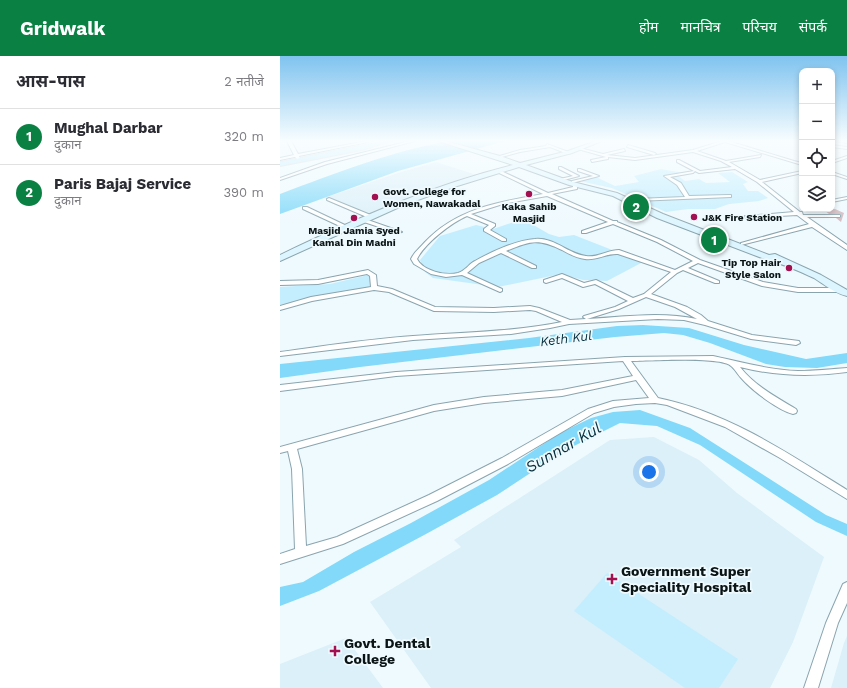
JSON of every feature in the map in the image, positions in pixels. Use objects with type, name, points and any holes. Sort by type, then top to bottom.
[{"type":"main road","points":[[535,170],[563,181],[614,190],[671,217],[743,244],[818,277],[842,292]]},
{"type":"main road","points":[[281,257],[363,220],[475,177],[498,171]]},
{"type":"main road","points":[[575,183],[615,194],[660,216],[778,260]]},
{"type":"street","points":[[280,178],[303,170]]},
{"type":"street","points":[[563,181],[576,176],[565,170]]},
{"type":"street","points":[[580,170],[597,176],[575,183],[575,188],[570,190],[503,203],[468,215],[449,224],[438,231],[416,255],[414,259],[416,263],[430,272],[450,275],[462,273],[474,264],[526,242],[538,240],[584,258],[594,258],[612,252],[619,252],[717,282]]},
{"type":"street","points":[[694,170],[697,172],[711,170]]},
{"type":"street","points":[[740,170],[759,181],[813,225],[847,248]]},
{"type":"street","points":[[498,171],[547,194],[659,240],[698,261],[775,287],[798,290],[842,292]]},
{"type":"street","points":[[688,198],[679,184],[666,176],[693,172]]},
{"type":"street","points":[[759,181],[799,173]]},
{"type":"street","points":[[835,174],[847,178]]},
{"type":"street","points":[[636,200],[729,196]]},
{"type":"street","points":[[835,200],[847,198]]},
{"type":"street","points":[[329,199],[371,217]]},
{"type":"street","points":[[305,208],[346,227]]},
{"type":"street","points":[[747,217],[801,214],[838,216]]},
{"type":"street","points":[[468,215],[493,225],[486,230],[504,240]]},
{"type":"street","points":[[363,220],[399,232]]},
{"type":"street","points":[[584,232],[615,222]]},
{"type":"street","points":[[743,244],[813,225]]},
{"type":"street","points":[[502,252],[534,267]]},
{"type":"street","points":[[280,354],[412,338],[539,329],[617,308],[646,295],[679,270],[698,261]]},
{"type":"street","points":[[280,283],[318,282],[368,272],[373,275],[374,288]]},
{"type":"street","points":[[462,273],[500,290]]},
{"type":"street","points":[[546,281],[562,276],[582,285],[596,282],[633,301]]},
{"type":"street","points":[[280,307],[311,299],[374,288],[390,290],[434,309],[494,310],[530,308],[537,309],[569,322],[658,317],[684,318],[751,337],[774,341],[796,342]]},
{"type":"street","points":[[646,295],[685,309],[698,316],[706,323]]},
{"type":"street","points":[[280,388],[396,374],[625,359],[713,358],[750,367],[796,373],[821,373],[847,370]]},
{"type":"street","points":[[625,359],[655,400]]},
{"type":"street","points":[[733,363],[746,380],[760,391],[793,411]]},
{"type":"street","points":[[280,450],[292,448],[434,408],[484,400],[562,393],[638,377]]},
{"type":"street","points":[[280,559],[339,541],[433,498],[505,461],[591,411],[613,404],[655,400],[683,407],[728,424],[783,455],[847,495]]},
{"type":"street","points":[[292,448],[297,469],[301,552]]},
{"type":"street","points":[[811,688],[832,623],[847,588]]},
{"type":"shaded area","name":"Govt. College for Women, Nawakadal","points":[[406,170],[463,170],[477,175],[372,216],[324,198]]},
{"type":"shaded area","points":[[655,170],[670,170],[684,173],[677,175],[685,181],[699,179],[706,183],[730,182],[718,173],[732,172],[748,182],[743,184],[748,191],[758,191],[768,198],[759,201],[729,204],[715,209],[688,209],[666,212],[612,188],[579,181],[596,177],[615,186],[639,182],[634,176]]},
{"type":"shaded area","points":[[523,219],[549,234],[559,237],[574,235],[643,262],[607,281],[583,280],[561,274],[498,287],[433,278],[425,272],[420,260],[440,236],[476,225],[493,229]]},
{"type":"shaded area","points":[[368,275],[370,276],[373,288],[280,305],[280,287],[330,284]]},
{"type":"shaded area","name":"Government Super Speciality Hospital","points":[[654,437],[699,460],[737,493],[824,557],[793,642],[770,688],[431,688],[370,602],[461,547],[454,540],[610,440]]},
{"type":"shaded area","points":[[607,573],[738,659],[719,688],[685,688],[574,611]]},
{"type":"shaded area","points":[[847,636],[847,688],[831,688],[844,643]]},
{"type":"shaded area","name":"Govt. Dental College","points":[[346,638],[383,688],[280,688],[280,664]]},
{"type":"water","points":[[400,170],[280,214],[280,194],[343,171]]},
{"type":"water","name":"Keth Kul","points":[[643,325],[689,328],[744,345],[806,359],[847,353],[847,363],[817,368],[785,367],[766,364],[710,343],[683,335],[664,333],[615,337],[360,367],[280,378],[280,364],[529,338],[617,326]]},
{"type":"water","name":"Sunnar Kul","points":[[640,410],[690,428],[826,515],[847,524],[847,536],[816,522],[700,445],[657,426],[620,423],[564,451],[497,495],[426,534],[319,591],[280,606],[280,587],[303,582],[354,552],[411,523],[489,480],[560,433],[591,418],[613,412]]},
{"type":"building","points":[[835,209],[844,213],[841,222],[836,218],[841,218],[841,214],[829,214],[826,212],[835,212]]},
{"type":"place","name":"Kaka Sahib Masjid","points":[[529,194]]},
{"type":"place","name":"Govt. College for Women, Nawakadal","points":[[375,197]]},
{"type":"place","name":"Paris Bajaj Service","points":[[636,207]]},
{"type":"place","name":"J&K Fire Station","points":[[694,217]]},
{"type":"place","name":"Masjid Jamia Syed Kamal Din Madni","points":[[354,218]]},
{"type":"place","name":"Mughal Darbar","points":[[714,240]]},
{"type":"place","name":"Tip Top Hair Style Salon","points":[[789,268]]},
{"type":"place","name":"Government Super Speciality Hospital","points":[[612,579]]},
{"type":"place","name":"Govt. Dental College","points":[[335,651]]}]
